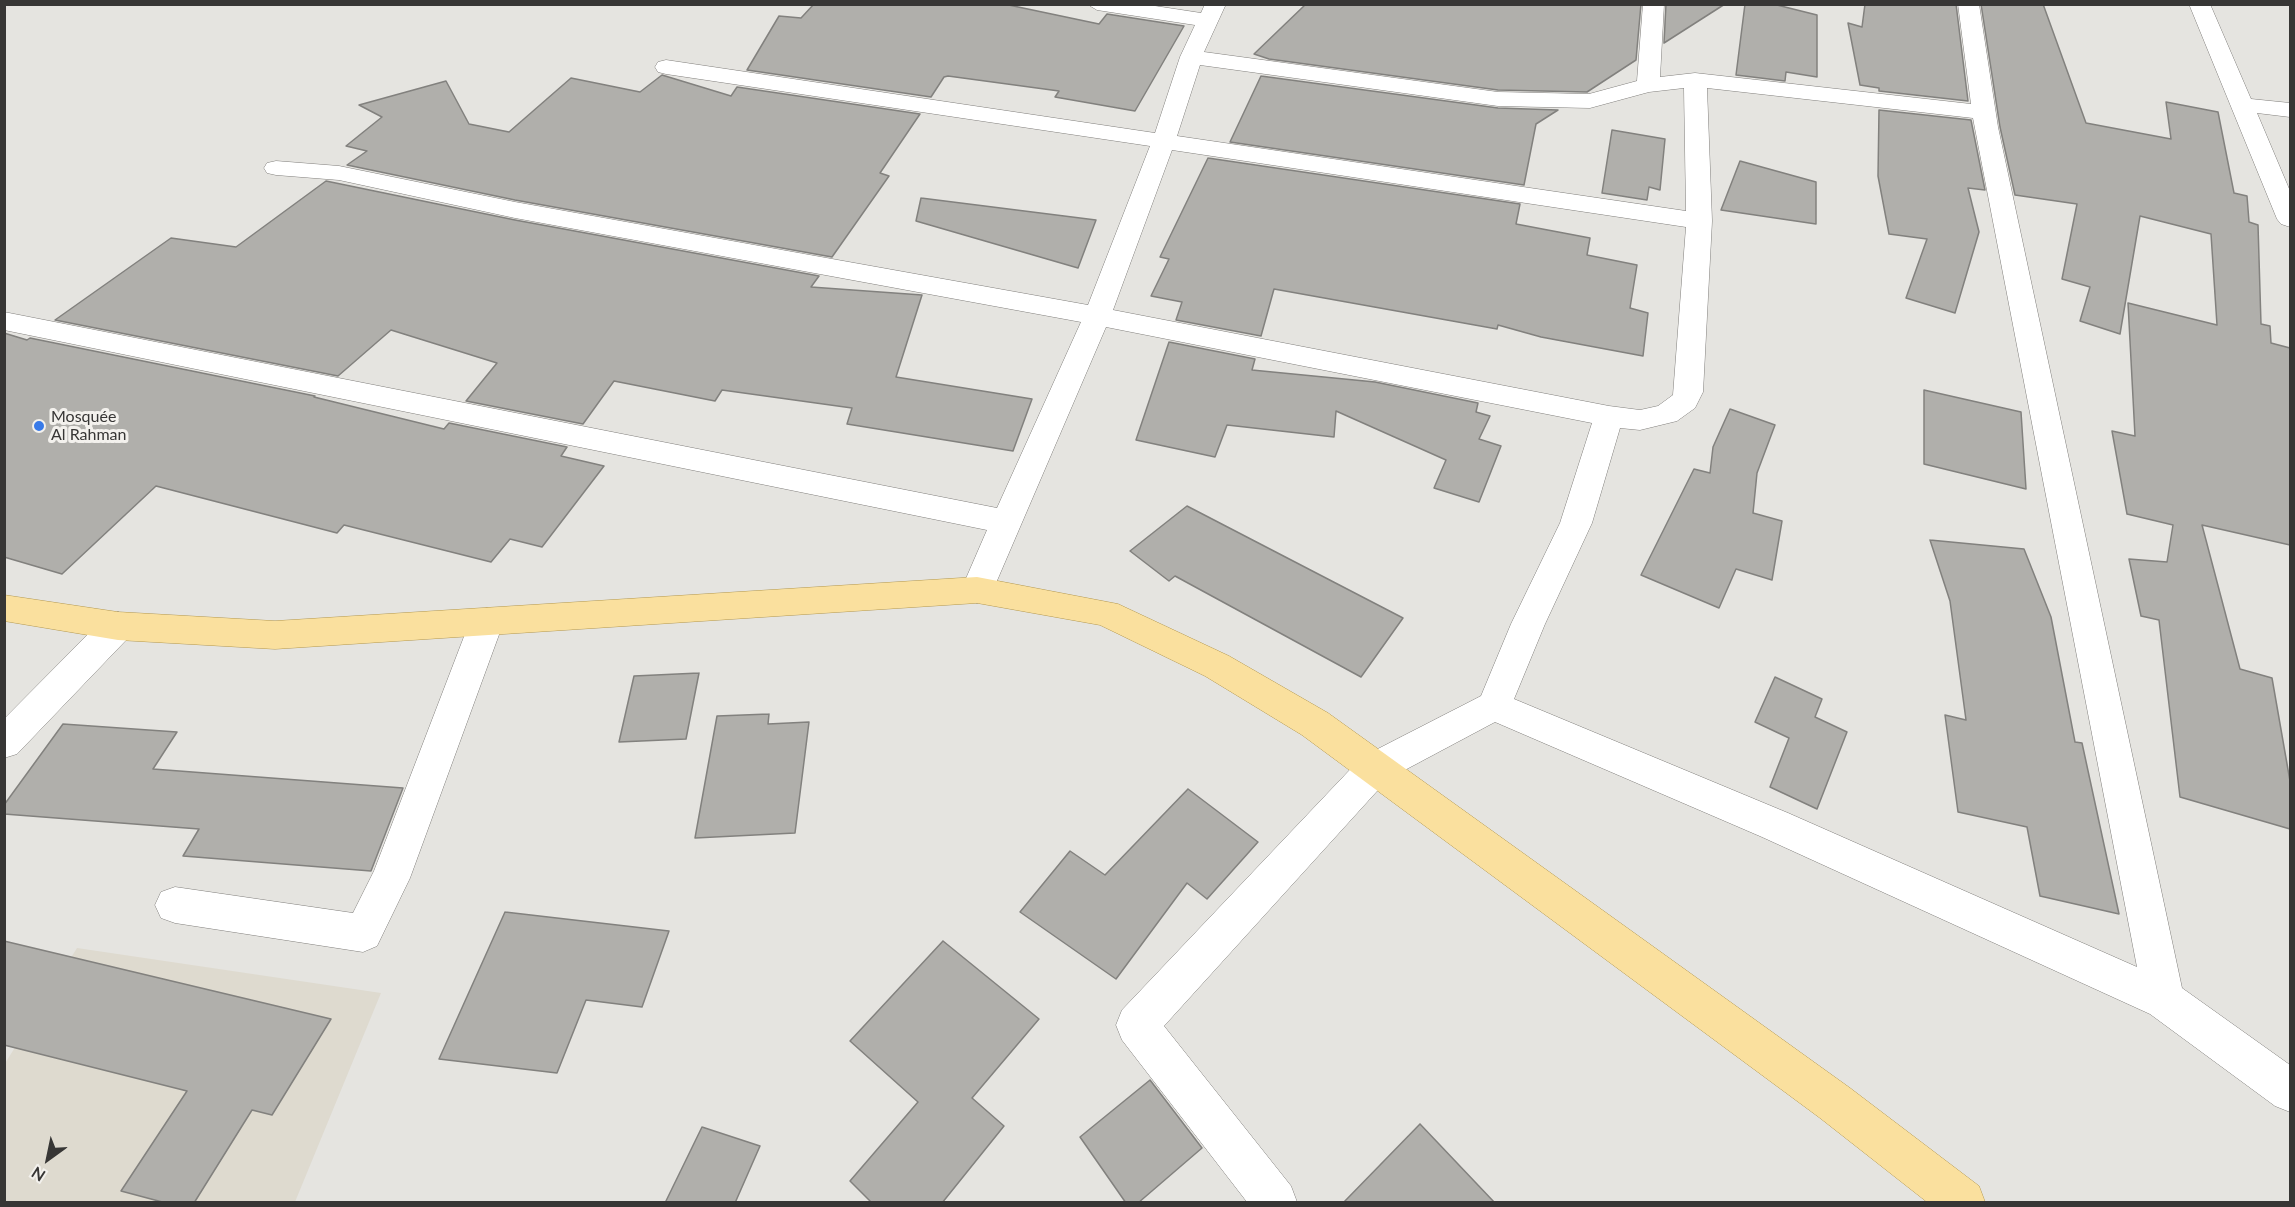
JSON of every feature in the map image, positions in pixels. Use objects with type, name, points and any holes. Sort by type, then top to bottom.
[{"type":"main road","points":[[4,608],[118,626],[275,635],[977,590],[1106,613],[1217,666],[1315,724],[1835,1103],[1963,1203]]},
{"type":"street","points":[[977,590],[1097,316],[1163,143],[1191,57],[1213,13],[1097,4]]},
{"type":"street","points":[[1648,85],[1654,4]]},
{"type":"street","points":[[1968,4],[1975,116],[2164,1000]]},
{"type":"street","points":[[2199,4],[2290,219]]},
{"type":"street","points":[[1191,57],[1498,99],[1590,101],[1648,85],[1695,80],[1975,116]]},
{"type":"street","points":[[666,67],[1163,143],[1699,221]]},
{"type":"street","points":[[276,168],[339,173],[515,210],[1097,316],[1609,416],[1640,420],[1667,414],[1685,400],[1689,392],[1699,221],[1695,80]]},
{"type":"street","points":[[2243,105],[2290,110]]},
{"type":"street","points":[[4,321],[1006,522]]},
{"type":"street","points":[[1275,1203],[1137,1025],[1375,768],[1494,706],[1528,624],[1576,523],[1609,416]]},
{"type":"street","points":[[175,904],[363,933],[391,878],[487,621]]},
{"type":"street","points":[[4,743],[118,626]]},
{"type":"street","points":[[1494,706],[1775,825],[2164,1000],[2290,1090]]},
{"type":"shaded area","points":[[77,948],[381,993],[295,1202],[5,1202],[4,1065]]},
{"type":"building","points":[[814,4],[1004,4],[1099,24],[1107,14],[1184,26],[1135,111],[1055,97],[1059,91],[948,76],[944,77],[931,97],[747,70],[779,16],[801,18]]},
{"type":"building","points":[[1306,4],[1641,4],[1636,60],[1587,92],[1498,90],[1269,59],[1254,54]]},
{"type":"building","points":[[1666,4],[1725,4],[1664,43]]},
{"type":"building","points":[[1745,4],[1773,4],[1817,15],[1817,77],[1786,72],[1785,81],[1736,75]]},
{"type":"building","points":[[1865,4],[1956,4],[1968,101],[1879,91],[1879,88],[1860,85],[1848,23],[1862,27]]},
{"type":"building","points":[[1981,4],[2043,4],[2086,123],[2171,139],[2166,102],[2218,112],[2234,193],[2247,196],[2249,222],[2258,225],[2261,324],[2270,326],[2271,343],[2290,348],[2290,545],[2202,525],[2240,669],[2272,678],[2290,781],[2290,829],[2180,797],[2159,620],[2141,616],[2129,559],[2167,562],[2173,525],[2127,514],[2112,431],[2135,436],[2128,303],[2217,325],[2211,234],[2140,216],[2120,334],[2080,321],[2090,287],[2062,279],[2077,204],[2015,195],[2000,127]]},
{"type":"building","points":[[662,75],[731,96],[737,87],[920,114],[880,173],[889,176],[832,257],[515,200],[347,165],[367,151],[346,146],[382,117],[359,105],[446,81],[469,124],[509,132],[571,78],[640,92]]},
{"type":"building","points":[[1261,76],[1498,108],[1558,110],[1536,124],[1524,185],[1230,142]]},
{"type":"building","points":[[1879,110],[1971,120],[1985,190],[1968,188],[1979,232],[1955,313],[1906,298],[1927,239],[1889,234],[1878,176]]},
{"type":"building","points":[[1612,130],[1665,139],[1660,190],[1649,187],[1647,200],[1602,193]]},
{"type":"building","points":[[1208,158],[1520,204],[1516,224],[1590,238],[1587,255],[1637,265],[1630,308],[1648,313],[1643,356],[1541,337],[1498,325],[1497,329],[1274,289],[1261,336],[1176,320],[1182,302],[1151,296],[1169,259],[1160,257]]},
{"type":"building","points":[[1740,161],[1816,182],[1816,224],[1721,210]]},
{"type":"building","points":[[326,181],[515,220],[819,276],[811,287],[922,295],[896,377],[1032,399],[1013,451],[847,424],[852,408],[722,390],[715,401],[614,381],[583,424],[466,401],[497,363],[391,330],[338,376],[55,320],[171,238],[236,247]]},
{"type":"building","points":[[921,198],[1096,220],[1078,268],[916,221]]},
{"type":"building","points":[[4,333],[27,340],[30,338],[315,396],[444,429],[449,423],[567,447],[561,456],[604,466],[542,547],[510,539],[491,562],[344,525],[337,533],[156,486],[62,574],[4,557]]},
{"type":"building","points":[[1169,342],[1255,359],[1252,370],[1375,382],[1478,403],[1476,412],[1490,416],[1479,439],[1501,446],[1479,502],[1434,488],[1446,460],[1336,411],[1334,437],[1227,425],[1215,457],[1136,440]]},
{"type":"building","points":[[1924,390],[2021,412],[2026,489],[1924,464]]},
{"type":"building","points":[[1730,409],[1775,425],[1757,473],[1753,513],[1782,521],[1772,580],[1736,569],[1719,608],[1641,575],[1694,469],[1710,473],[1713,447]]},
{"type":"building","points":[[1187,506],[1403,618],[1361,677],[1175,576],[1169,581],[1130,551]]},
{"type":"building","points":[[1930,540],[2024,549],[2051,617],[2075,742],[2082,743],[2119,914],[2040,896],[2027,827],[1958,812],[1945,715],[1966,720],[1950,601]]},
{"type":"building","points":[[699,673],[686,739],[619,742],[634,676]]},
{"type":"building","points":[[1775,677],[1822,699],[1815,717],[1847,732],[1817,809],[1770,787],[1789,738],[1755,722]]},
{"type":"building","points":[[769,714],[768,724],[809,722],[795,833],[695,838],[717,716]]},
{"type":"building","points":[[63,724],[177,732],[153,769],[403,788],[371,871],[183,856],[199,829],[4,814],[4,805]]},
{"type":"building","points":[[1188,789],[1258,842],[1207,899],[1187,883],[1116,979],[1020,912],[1070,851],[1105,875]]},
{"type":"building","points":[[505,912],[669,931],[642,1007],[586,1000],[557,1073],[439,1059]]},
{"type":"building","points":[[4,941],[331,1019],[272,1115],[252,1110],[194,1203],[166,1203],[121,1191],[187,1091],[4,1045]]},
{"type":"building","points":[[943,941],[1039,1019],[972,1098],[1004,1126],[942,1203],[872,1203],[850,1181],[918,1102],[850,1041]]},
{"type":"building","points":[[1150,1080],[1202,1148],[1138,1203],[1126,1203],[1080,1137]]},
{"type":"building","points":[[1420,1124],[1495,1203],[1343,1203]]},
{"type":"building","points":[[702,1127],[760,1146],[735,1203],[665,1203]]},
{"type":"place","name":"Mosquée Al Rahman","points":[[39,426]]}]
